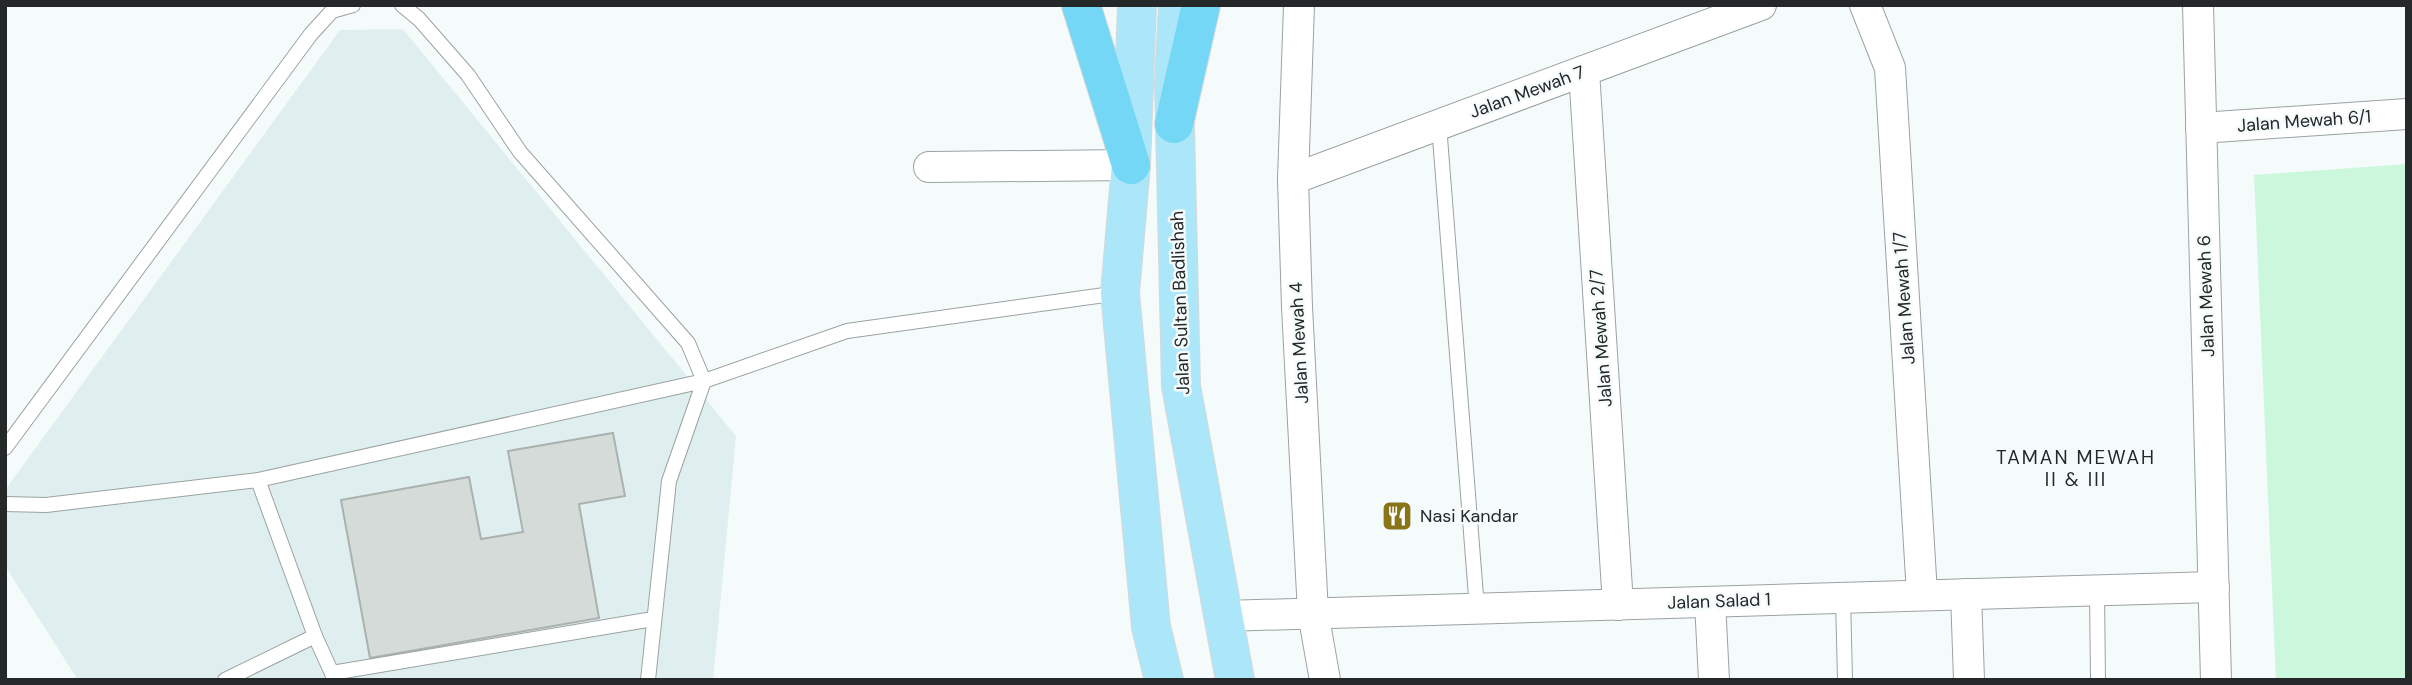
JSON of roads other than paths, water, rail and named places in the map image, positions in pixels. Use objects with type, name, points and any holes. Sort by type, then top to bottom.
[{"type":"highway","points":[[1081,5],[1131,164]]},
{"type":"highway","points":[[1174,124],[1201,5]]},
{"type":"main road","points":[[1137,5],[1131,164],[1120,293],[1151,627],[1164,680]]},
{"type":"main road","name":"Jalan Sultan Badlishah","points":[[1178,5],[1174,124],[1181,386],[1235,680]]},
{"type":"street","name":"Jalan Mewah 4","points":[[1299,5],[1293,178],[1297,307],[1313,613],[1325,680]]},
{"type":"street","name":"Jalan Mewah 7","points":[[1293,178],[1761,5]]},
{"type":"street","name":"Jalan Mewah 1/7","points":[[1865,5],[1890,68],[1922,594]]},
{"type":"street","name":"Jalan Mewah 6","points":[[2198,5],[2216,680]]},
{"type":"street","name":"Jalan Mewah 2/7","points":[[1584,71],[1618,605]]},
{"type":"street","name":"Jalan Mewah 6/1","points":[[2201,128],[2407,114]]},
{"type":"street","points":[[929,167],[1131,164]]},
{"type":"street","name":"Jalan Salad 1","points":[[1224,616],[2214,587]]},
{"type":"street","points":[[1966,594],[1969,680]]},
{"type":"street","points":[[1710,602],[1714,680]]},
{"type":"lane","points":[[5,448],[311,34],[332,11],[353,5]]},
{"type":"lane","points":[[402,5],[419,19],[468,75],[520,152],[688,343],[705,381],[669,481],[648,680]]},
{"type":"lane","points":[[1439,125],[1477,608]]},
{"type":"lane","points":[[5,504],[46,505],[258,480],[705,381],[847,331],[1120,293]]},
{"type":"lane","points":[[258,480],[333,677],[653,619]]},
{"type":"lane","points":[[2097,590],[2098,680]]},
{"type":"lane","points":[[1843,597],[1845,680]]},
{"type":"lane","points":[[225,680],[316,636]]},
{"type":"place","name":"Nasi Kandar","points":[[1397,516]]},
{"type":"district","name":"TAMAN MEWAH II & III","points":[[2076,468]]}]
